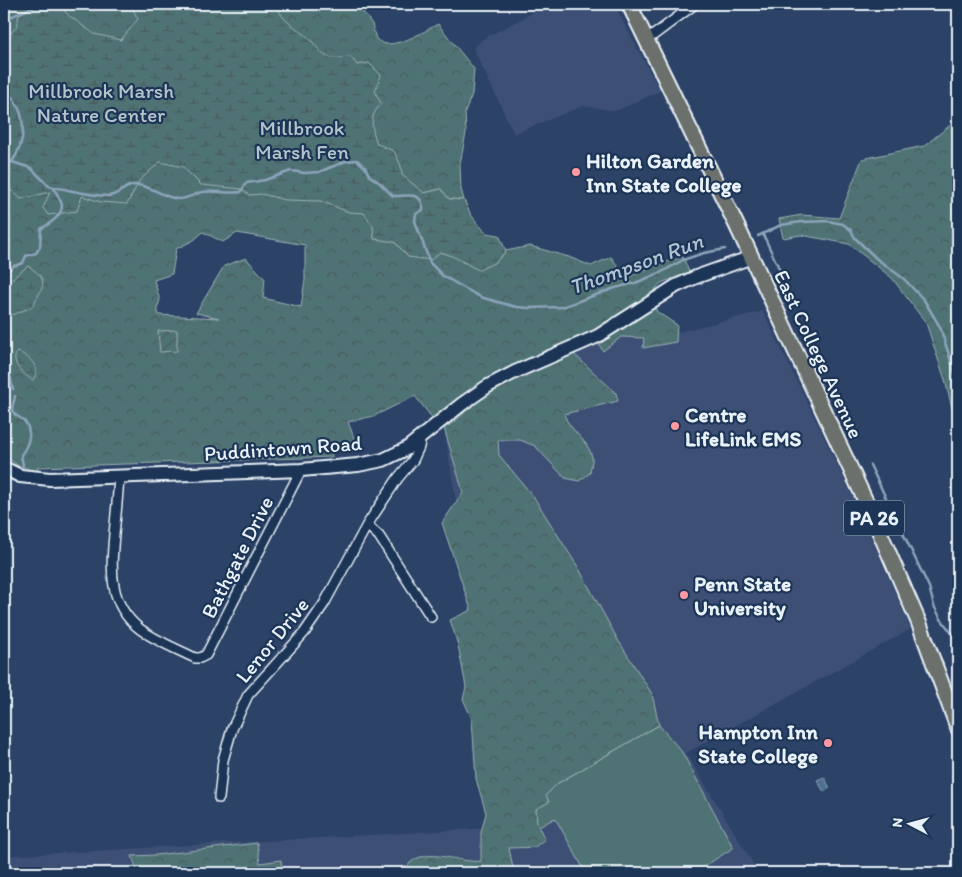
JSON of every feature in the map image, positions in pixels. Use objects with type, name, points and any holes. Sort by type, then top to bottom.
[{"type":"main road","name":"East College Avenue","points":[[629,4],[752,257],[898,571],[958,728]]},
{"type":"street","points":[[647,40],[694,4]]},
{"type":"street","name":"Puddintown Road","points":[[4,468],[10,472],[27,477],[50,479],[302,470],[358,465],[383,460],[400,452],[488,386],[508,375],[598,336],[676,286],[752,257]]},
{"type":"street","name":"Lenor Drive","points":[[219,798],[226,752],[232,728],[248,695],[304,633],[324,604],[367,525],[393,485],[413,460],[419,447],[421,436]]},
{"type":"street","name":"Bathgate Drive","points":[[119,476],[111,569],[113,586],[118,602],[128,617],[140,629],[195,658],[200,658],[206,655],[302,470]]},
{"type":"street","points":[[367,525],[379,536],[431,617]]},
{"type":"shaded area","points":[[530,4],[614,4],[660,91],[616,111],[583,106],[514,134],[473,48],[483,39],[534,12]]},
{"type":"shaded area","name":"Penn State University","points":[[763,311],[861,514],[911,629],[686,753],[759,873],[4,873],[4,856],[489,828],[474,611],[443,422],[483,392],[605,335],[654,338]]},
{"type":"green space","points":[[4,4],[357,4],[372,24],[376,39],[387,44],[407,40],[438,24],[474,69],[472,94],[465,112],[466,133],[460,164],[461,189],[464,200],[449,199],[441,189],[424,193],[371,223],[395,242],[408,257],[439,252],[453,255],[464,263],[496,262],[506,251],[530,246],[569,257],[591,266],[611,257],[627,278],[654,266],[683,257],[689,272],[661,283],[650,295],[657,312],[677,325],[676,342],[643,348],[644,338],[621,337],[603,351],[593,335],[454,402],[433,419],[415,396],[374,416],[348,422],[355,440],[331,450],[332,457],[38,467],[37,472],[17,465],[4,455]],"holes":[[[203,232],[223,242],[237,233],[305,245],[305,279],[301,307],[263,298],[265,279],[246,258],[224,266],[196,313],[219,318],[159,315],[157,309],[160,300],[154,280],[172,274],[176,249],[194,240]]]},
{"type":"green space","points":[[42,4],[60,4],[67,14],[94,34],[121,40],[138,19],[131,6],[126,4],[276,4],[282,16],[311,40],[324,55],[333,58],[351,57],[357,65],[369,63],[381,75],[375,91],[381,104],[374,113],[372,123],[377,144],[394,151],[401,166],[402,175],[424,193],[441,189],[449,199],[464,200],[471,215],[486,233],[499,235],[506,251],[496,262],[479,270],[455,257],[440,252],[431,260],[408,257],[395,242],[374,239],[373,226],[364,213],[349,212],[320,201],[286,200],[261,194],[249,195],[242,189],[201,185],[183,167],[160,162],[140,180],[127,204],[101,202],[82,196],[77,211],[48,215],[43,208],[50,192],[21,199],[4,184],[4,41],[17,26],[19,14]]},
{"type":"green space","points":[[958,119],[958,432],[945,380],[926,323],[892,278],[849,244],[801,235],[783,238],[779,219],[802,215],[839,218],[862,159],[924,146]]},
{"type":"green space","points":[[28,266],[40,276],[43,284],[42,289],[32,307],[12,315],[4,305],[4,285]]},
{"type":"green space","points":[[177,330],[177,351],[160,352],[158,331]]},
{"type":"green space","points":[[18,352],[26,356],[33,363],[36,371],[33,380],[18,368],[15,355]]},
{"type":"green space","points":[[574,354],[616,393],[618,401],[564,414],[566,420],[590,451],[592,459],[590,473],[579,481],[565,478],[535,446],[520,440],[498,440],[499,455],[533,496],[578,567],[618,640],[652,694],[659,725],[558,783],[546,795],[549,802],[536,809],[537,824],[545,839],[535,847],[509,848],[514,873],[404,873],[410,863],[417,858],[426,856],[481,861],[481,832],[486,813],[476,779],[472,719],[463,699],[466,687],[458,645],[450,620],[471,610],[442,523],[463,492],[444,428],[493,389]]},
{"type":"green space","points":[[659,725],[682,752],[733,848],[694,873],[586,873],[555,818],[539,827],[536,824],[536,808],[548,802],[546,795],[558,783]]},
{"type":"green space","points":[[257,843],[260,863],[281,860],[283,873],[138,873],[132,856],[156,855]]},
{"type":"water","points":[[824,777],[830,788],[824,792],[817,780]]},
{"type":"waterway","points":[[4,23],[6,19],[39,4]]},
{"type":"waterway","points":[[4,90],[17,105],[23,124],[23,134],[17,153],[12,162],[4,163]]},
{"type":"waterway","name":"Thompson Run","points":[[12,162],[31,168],[49,186],[53,187],[108,196],[130,186],[137,185],[172,198],[180,199],[202,192],[241,192],[246,183],[265,180],[291,171],[319,172],[346,161],[357,160],[365,167],[370,176],[393,196],[412,195],[420,199],[423,210],[416,214],[415,221],[430,263],[443,276],[480,297],[516,307],[562,307],[635,283],[660,273],[683,260],[725,249]]},
{"type":"waterway","points":[[4,274],[13,266],[23,263],[26,256],[36,253],[40,247],[41,229],[61,211],[61,202],[53,187]]},
{"type":"waterway","points":[[758,236],[781,225],[801,222],[828,221],[843,224],[851,230],[855,238],[877,259],[904,279],[924,300],[940,327],[958,383]]},
{"type":"waterway","points":[[763,234],[784,279]]},
{"type":"waterway","points":[[4,330],[4,338]]},
{"type":"waterway","points":[[4,351],[13,389]]},
{"type":"waterway","points":[[15,396],[12,410],[15,415],[25,422],[29,431],[26,448],[21,455],[23,465],[20,471]]},
{"type":"waterway","name":"Thompson Run","points":[[870,465],[929,587],[934,606],[957,640],[958,668]]},
{"type":"place","name":"Hilton Garden Inn State College","points":[[576,172]]},
{"type":"place","name":"Centre LifeLink EMS","points":[[675,426]]},
{"type":"place","name":"Penn State University","points":[[684,595]]},
{"type":"place","name":"Hampton Inn State College","points":[[828,743]]},
{"type":"park label","name":"Millbrook Marsh Nature Center","points":[[101,102]]},
{"type":"park label","name":"Millbrook Marsh Fen","points":[[302,139]]}]
